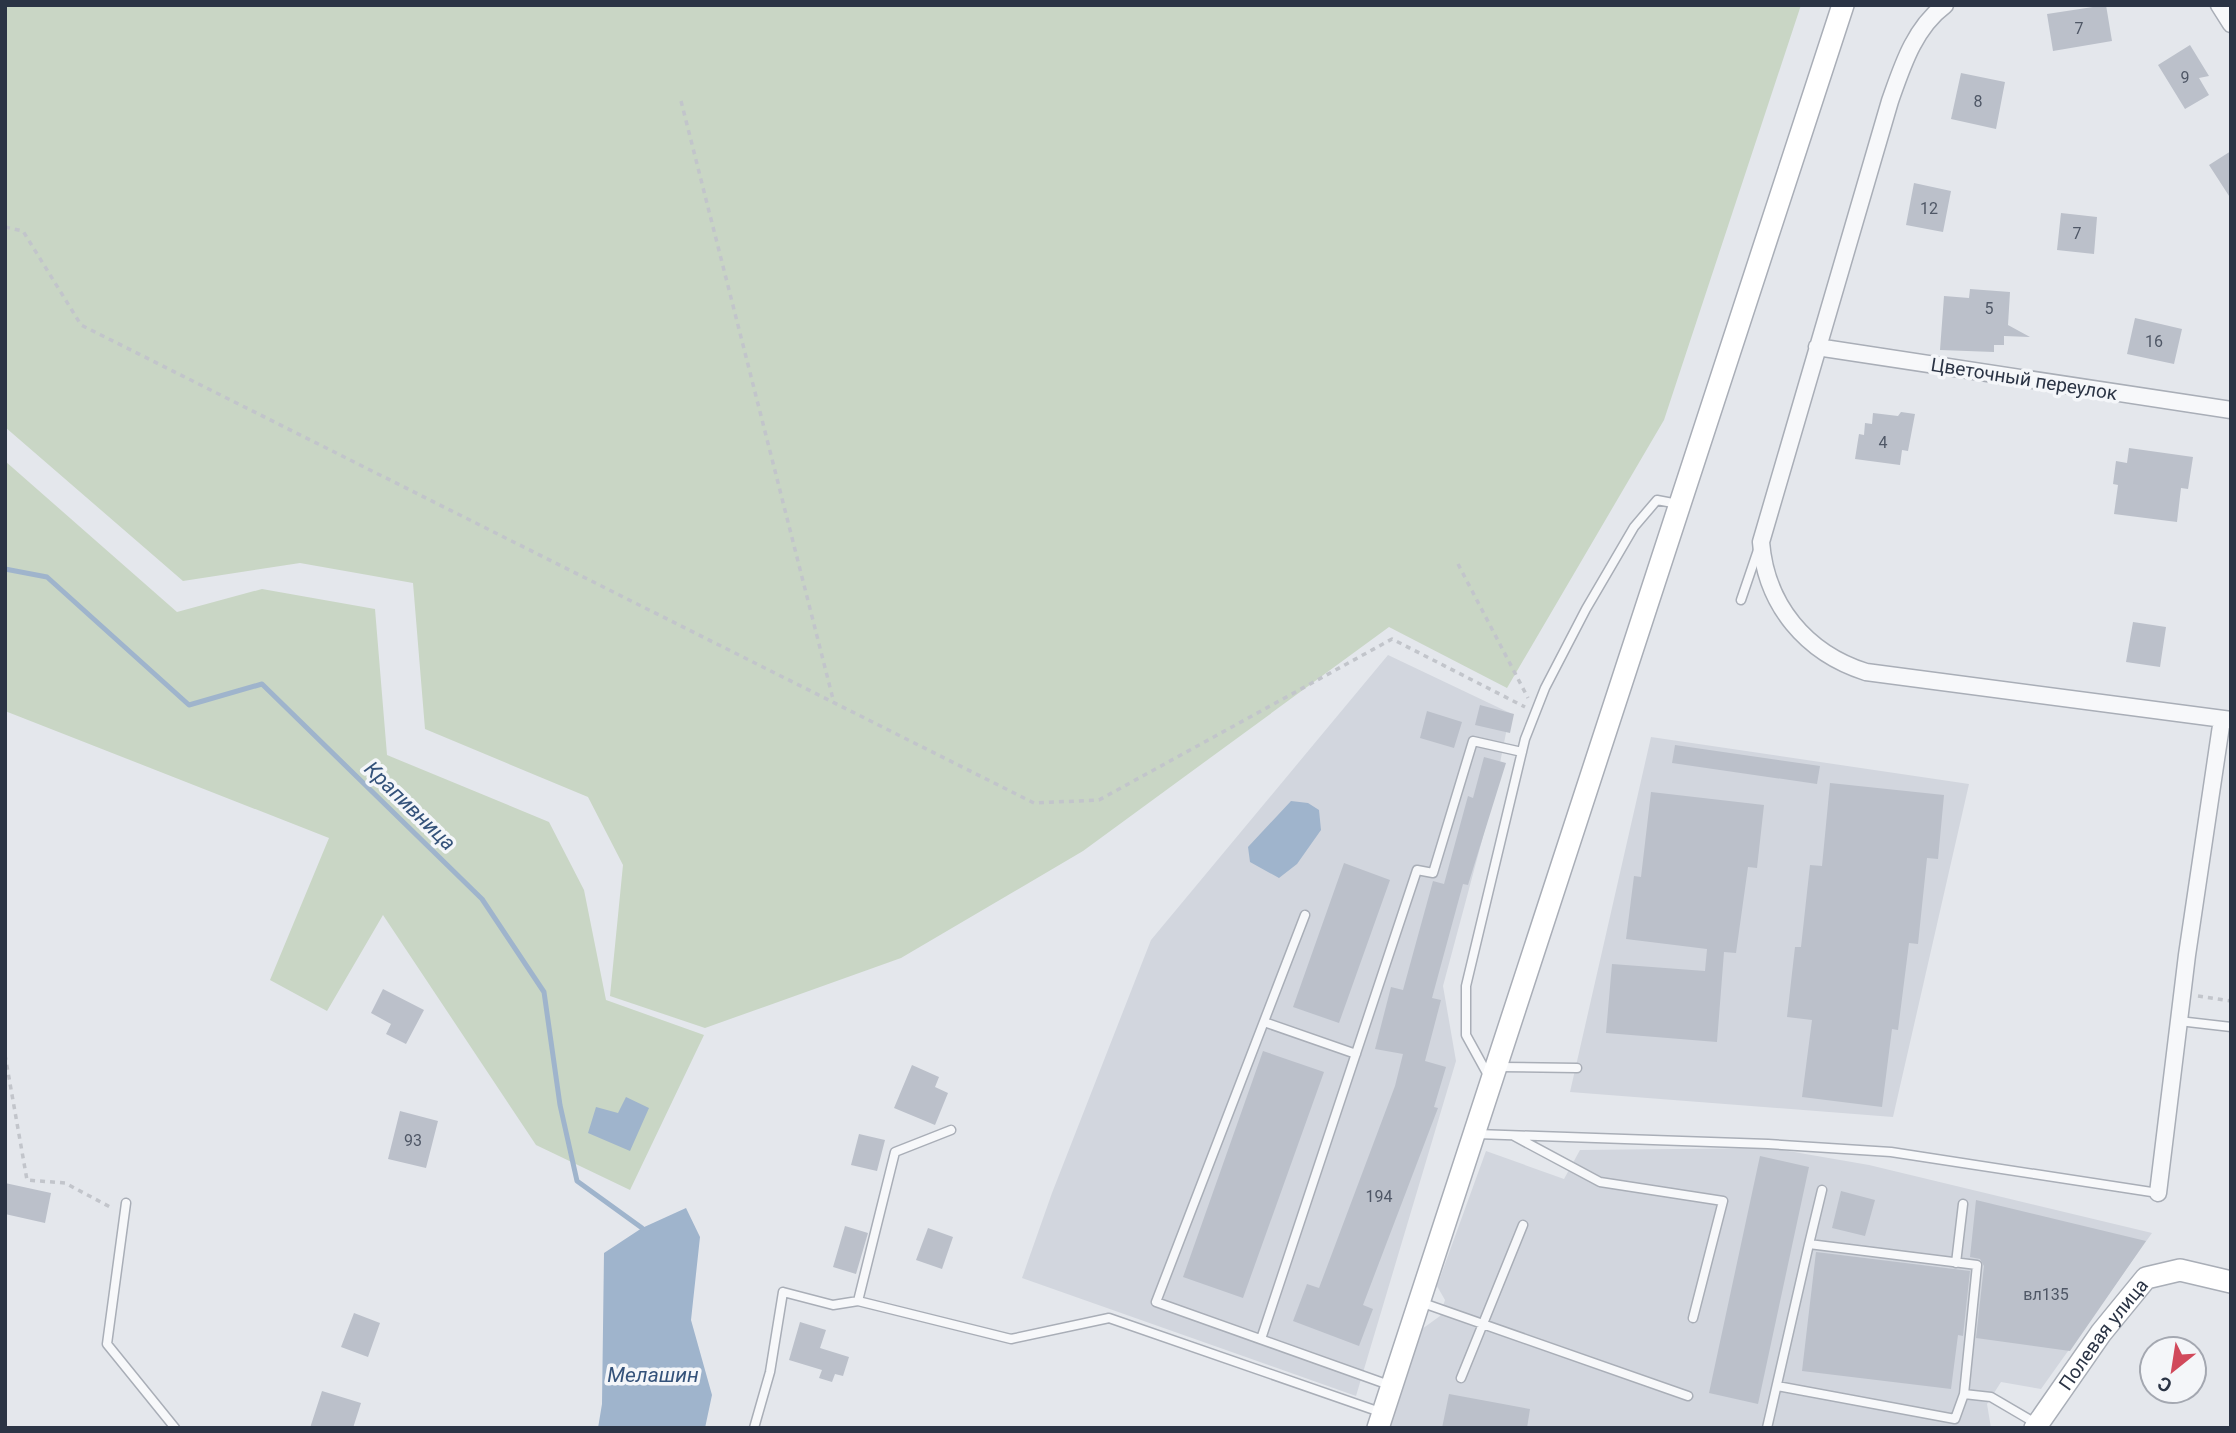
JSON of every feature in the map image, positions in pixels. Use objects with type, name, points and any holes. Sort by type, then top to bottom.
[{"type":"street","points":[[1381,1420],[1843,5]]},
{"type":"street","points":[[1945,5],[1922,29],[1906,57],[1890,101],[1761,542],[1769,583],[1793,625],[1815,647],[1844,665],[1866,672],[2226,719],[2182,994],[2158,1193]]},
{"type":"street","points":[[2219,5],[2231,24]]},
{"type":"street","name":"Цветочный переулок","points":[[1817,347],[2231,410]]},
{"type":"street","name":"Полевая улица","points":[[2040,1427],[2101,1333],[2146,1278],[2180,1270],[2231,1282]]},
{"type":"lane","points":[[1577,1068],[1494,1074],[1466,1035],[1465,986],[1522,752],[1536,713],[1586,609],[1634,527],[1657,500],[1680,505]]},
{"type":"lane","points":[[1741,600],[1761,542]]},
{"type":"lane","points":[[1261,1339],[1417,870],[1433,873],[1474,741],[1522,752]]},
{"type":"lane","points":[[1305,915],[1156,1302],[1392,1386]]},
{"type":"lane","points":[[2179,1021],[2231,1027]]},
{"type":"lane","points":[[1264,1022],[1356,1054]]},
{"type":"lane","points":[[858,1300],[895,1152],[951,1130]]},
{"type":"lane","points":[[1474,1133],[1768,1144],[1891,1152],[2158,1193]]},
{"type":"lane","points":[[1511,1135],[1600,1182],[1723,1201],[1693,1318]]},
{"type":"lane","points":[[1767,1428],[1822,1190]]},
{"type":"lane","points":[[126,1203],[107,1344],[175,1428]]},
{"type":"lane","points":[[1956,1263],[1963,1203]]},
{"type":"lane","points":[[1461,1378],[1481,1323],[1523,1225]]},
{"type":"lane","points":[[1777,1386],[1955,1419],[1964,1394],[1977,1265],[1809,1244]]},
{"type":"lane","points":[[754,1428],[770,1372],[783,1292],[833,1305],[858,1300],[1011,1339],[1109,1318],[1381,1420]]},
{"type":"lane","points":[[1420,1302],[1688,1396]]},
{"type":"lane","points":[[1964,1394],[1991,1397],[2040,1427]]},
{"type":"path","points":[[681,101],[834,703]]},
{"type":"path","points":[[5,226],[23,231],[81,325],[1034,803],[1099,800],[1392,639],[1536,713]]},
{"type":"path","points":[[1458,564],[1536,713]]},
{"type":"path","points":[[2182,994],[2231,1001]]},
{"type":"path","points":[[5,1055],[27,1180],[65,1183],[125,1216]]},
{"type":"shaded area","points":[[1388,655],[1510,713],[1492,803],[1443,986],[1456,1061],[1356,1396],[1022,1278],[1052,1193],[1151,940]]},
{"type":"shaded area","points":[[1651,737],[1969,784],[1893,1117],[1570,1092]]},
{"type":"shaded area","points":[[1771,1148],[1869,1165],[2152,1233],[2041,1389],[2001,1382],[1987,1404],[1991,1428],[1387,1428],[1422,1329],[1440,1316],[1445,1300],[1437,1286],[1486,1151],[1564,1179],[1580,1150]]},
{"type":"green space","points":[[5,5],[1801,5],[1664,420],[1507,688],[1389,627],[1083,851],[901,958],[705,1028],[610,996],[623,865],[588,797],[425,729],[413,583],[300,563],[183,581],[5,427]]},
{"type":"green space","points":[[5,461],[177,612],[262,589],[375,609],[387,755],[549,822],[584,890],[606,1000],[704,1035],[630,1190],[536,1145],[383,915],[327,1011],[270,980],[329,838],[5,711]]},
{"type":"water","points":[[1291,801],[1308,803],[1319,810],[1321,830],[1297,864],[1279,878],[1250,862],[1248,847]]},
{"type":"water","points":[[626,1097],[649,1108],[630,1151],[588,1133],[596,1107],[618,1113]]},
{"type":"water","name":"Мелашин","points":[[686,1208],[700,1237],[691,1320],[712,1395],[705,1428],[598,1428],[602,1404],[604,1253],[642,1228]]},
{"type":"building","points":[[2106,5],[2112,41],[2053,51],[2047,14]]},
{"type":"building","points":[[2190,45],[2209,76],[2199,78],[2209,95],[2185,109],[2158,65]]},
{"type":"building","points":[[1961,73],[2005,82],[1996,129],[1951,119]]},
{"type":"building","points":[[2231,151],[2231,199],[2209,165]]},
{"type":"building","points":[[1914,183],[1951,191],[1943,232],[1906,225]]},
{"type":"building","points":[[2061,213],[2097,217],[2094,254],[2057,250]]},
{"type":"building","points":[[1970,289],[2010,292],[2008,325],[2030,337],[2004,336],[2004,345],[1994,345],[1994,352],[1940,350],[1944,296],[1969,298]]},
{"type":"building","points":[[2135,318],[2182,329],[2174,364],[2127,354]]},
{"type":"building","points":[[1901,412],[1915,414],[1908,451],[1902,450],[1900,465],[1855,459],[1859,434],[1864,435],[1865,423],[1872,424],[1873,413],[1898,416]]},
{"type":"building","points":[[2129,448],[2193,457],[2188,489],[2181,488],[2177,522],[2114,514],[2118,485],[2113,484],[2116,461],[2127,463]]},
{"type":"building","points":[[2133,622],[2166,627],[2160,667],[2126,662]]},
{"type":"building","points":[[1480,705],[1514,714],[1510,733],[1475,725]]},
{"type":"building","points":[[1427,711],[1462,722],[1454,748],[1420,738]]},
{"type":"building","points":[[1675,745],[1820,766],[1817,784],[1672,763]]},
{"type":"building","points":[[1484,757],[1506,763],[1468,885],[1463,884],[1432,998],[1441,1000],[1425,1061],[1446,1067],[1434,1107],[1438,1108],[1363,1305],[1373,1309],[1359,1346],[1293,1321],[1307,1284],[1319,1288],[1395,1086],[1403,1054],[1375,1049],[1391,987],[1403,990],[1433,881],[1444,884],[1468,796],[1473,798]]},
{"type":"building","points":[[1830,783],[1944,795],[1938,859],[1927,858],[1918,944],[1909,943],[1898,1030],[1892,1029],[1882,1107],[1802,1097],[1812,1020],[1787,1017],[1795,947],[1801,947],[1810,865],[1822,866]]},
{"type":"building","points":[[1651,792],[1764,805],[1757,868],[1748,867],[1736,953],[1724,952],[1717,1042],[1606,1033],[1612,964],[1705,971],[1707,949],[1626,939],[1634,876],[1641,877]]},
{"type":"building","points":[[1344,863],[1390,880],[1339,1023],[1293,1007]]},
{"type":"building","points":[[383,989],[424,1010],[406,1044],[386,1034],[391,1024],[371,1013]]},
{"type":"building","points":[[1263,1051],[1324,1072],[1243,1298],[1183,1277]]},
{"type":"building","points":[[912,1065],[939,1077],[935,1087],[948,1093],[935,1125],[894,1108]]},
{"type":"building","points":[[400,1111],[438,1121],[426,1168],[388,1159]]},
{"type":"building","points":[[859,1134],[885,1140],[877,1171],[851,1165]]},
{"type":"building","points":[[1760,1156],[1809,1167],[1758,1404],[1709,1393]]},
{"type":"building","points":[[5,1183],[51,1193],[45,1223],[5,1214]]},
{"type":"building","points":[[1841,1191],[1875,1200],[1865,1236],[1832,1228]]},
{"type":"building","points":[[1976,1200],[2146,1241],[2070,1351],[1976,1338],[1984,1266],[1980,1259],[1970,1257]]},
{"type":"building","points":[[845,1226],[868,1233],[856,1274],[833,1267]]},
{"type":"building","points":[[928,1228],[953,1237],[942,1269],[916,1260]]},
{"type":"building","points":[[1816,1252],[1970,1271],[1963,1336],[1958,1335],[1951,1389],[1802,1371]]},
{"type":"building","points":[[354,1313],[380,1323],[368,1357],[341,1347]]},
{"type":"building","points":[[800,1322],[826,1330],[820,1348],[849,1357],[843,1376],[835,1374],[832,1382],[819,1378],[822,1370],[789,1360]]},
{"type":"building","points":[[322,1391],[361,1403],[353,1428],[310,1428]]},
{"type":"building","points":[[1449,1394],[1530,1409],[1527,1428],[1442,1428]]},
{"type":"waterway","name":"Крапивница","points":[[5,569],[47,577],[189,705],[262,684],[482,899],[544,992],[560,1105],[577,1181],[642,1228]]}]
